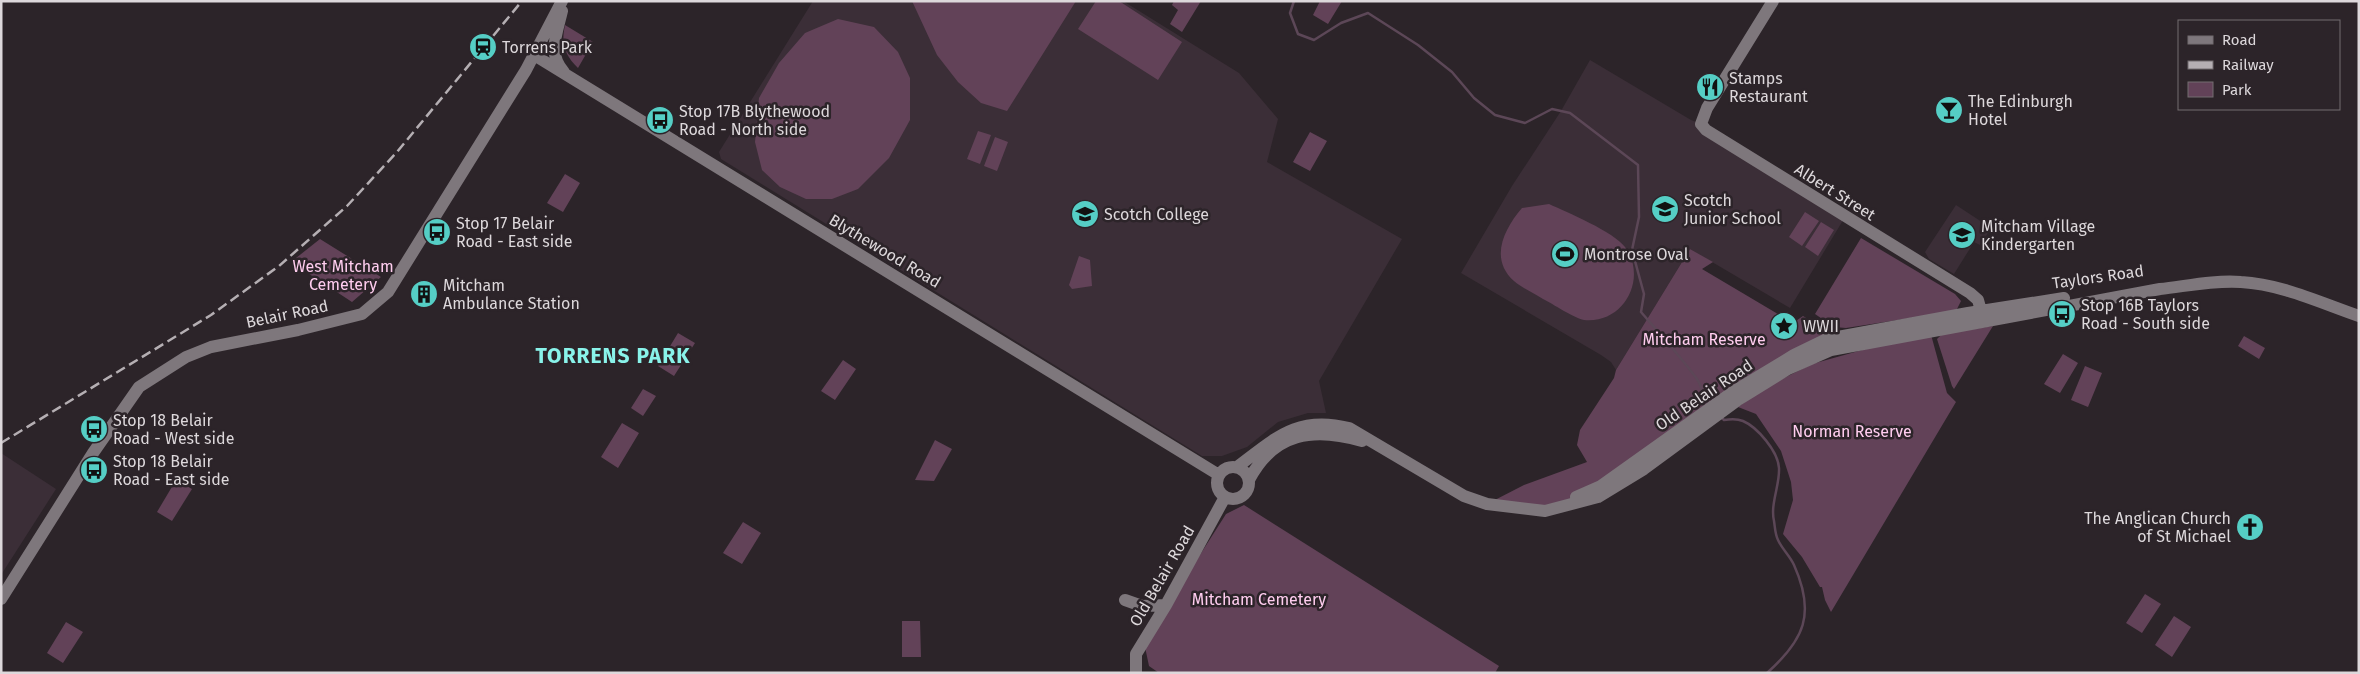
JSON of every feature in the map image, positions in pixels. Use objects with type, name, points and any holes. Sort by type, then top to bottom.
[{"type":"main road","name":"Belair Road","points":[[1,599],[88,460],[139,387],[186,357],[211,347],[298,330],[362,314],[388,292],[534,55],[563,1]]},
{"type":"main road","points":[[563,1],[553,50],[554,58],[569,78]]},
{"type":"main road","name":"Albert Street","points":[[1773,1],[1702,119],[1701,124],[1706,130],[1960,286],[1978,300],[1983,316]]},
{"type":"main road","name":"Blythewood Road","points":[[534,55],[1219,475]]},
{"type":"main road","name":"Taylors Road","points":[[1983,316],[2109,291],[2234,274],[2270,280],[2359,310]]},
{"type":"main road","name":"Taylors Road","points":[[1968,318],[2216,282],[2241,282],[2269,286],[2359,316]]},
{"type":"main road","points":[[1960,286],[1968,318]]},
{"type":"main road","name":"Old Belair Road","points":[[1237,467],[1278,436],[1294,428],[1332,424],[1349,428],[1464,496],[1487,504],[1525,509],[1603,490],[1794,355],[1827,339],[1968,318]]},
{"type":"main road","name":"Old Belair Road","points":[[1249,480],[1263,457],[1285,442],[1304,435],[1322,432],[1375,444]]},
{"type":"main road","points":[[1237,467],[1245,472],[1249,480],[1248,490],[1241,497],[1235,499],[1225,497],[1218,489],[1219,475],[1225,469],[1237,467]]},
{"type":"main road","name":"Old Belair Road","points":[[1136,673],[1136,654],[1166,605],[1225,497]]},
{"type":"main road","points":[[1125,600],[1142,606],[1166,605]]},
{"type":"shaded area","name":"Scotch College","points":[[813,1],[1123,1],[1239,73],[1278,119],[1267,162],[1402,239],[1319,381],[1326,413],[1308,413],[1278,422],[1247,447],[1222,456],[1202,456],[721,159],[719,152]]},
{"type":"shaded area","name":"Scotch Junior School","points":[[1590,60],[1691,120],[1701,124],[1845,217],[1790,308],[1690,249],[1616,370],[1611,362],[1601,355],[1461,273],[1512,186],[1561,111]]},
{"type":"shaded area","name":"Mitcham Village Kindergarten","points":[[1956,205],[1991,228],[1980,245],[1974,242],[1954,274],[1929,259],[1925,252]]},
{"type":"shaded area","points":[[1,453],[56,489],[1,575],[2,468]]},
{"type":"green space","points":[[912,1],[1076,1],[1007,111],[981,103],[958,82],[937,55]]},
{"type":"green space","points":[[1096,1],[1119,1],[1182,42],[1158,80],[1078,29]]},
{"type":"green space","points":[[1174,1],[1201,1],[1182,32],[1170,24],[1178,10],[1172,5]]},
{"type":"green space","points":[[1320,1],[1342,1],[1328,24],[1313,15]]},
{"type":"green space","points":[[838,19],[874,27],[898,52],[910,78],[910,120],[889,158],[858,189],[832,199],[806,199],[780,187],[762,170],[755,142],[759,98],[779,63],[805,33]]},
{"type":"green space","points":[[565,25],[593,42],[578,68],[565,48],[563,38]]},
{"type":"green space","points":[[978,131],[991,135],[980,164],[967,159]]},
{"type":"green space","points":[[1310,132],[1327,141],[1310,171],[1293,162]]},
{"type":"green space","points":[[995,137],[1008,142],[997,171],[984,166]]},
{"type":"green space","points":[[565,174],[580,183],[563,212],[547,203]]},
{"type":"green space","name":"Montrose Oval","points":[[1549,204],[1601,229],[1625,247],[1631,259],[1634,272],[1633,285],[1621,307],[1611,315],[1598,319],[1580,319],[1521,286],[1506,272],[1502,263],[1502,244],[1515,216],[1522,208]]},
{"type":"green space","points":[[1805,212],[1819,221],[1802,246],[1789,237]]},
{"type":"green space","points":[[1821,222],[1834,230],[1818,256],[1805,247]]},
{"type":"green space","points":[[1861,238],[1955,294],[1961,301],[1956,311],[1846,328],[1834,327],[1815,314]]},
{"type":"green space","name":"West Mitcham Cemetery","points":[[320,239],[381,277],[352,302],[291,262]]},
{"type":"green space","name":"Mitcham Reserve","points":[[1690,249],[1713,262],[1702,269],[1793,323],[1803,316],[1819,326],[1827,339],[1601,486],[1545,511],[1487,504],[1524,485],[1587,462],[1577,445],[1580,430],[1614,378],[1616,370]]},
{"type":"green space","points":[[1079,256],[1090,260],[1092,286],[1072,289],[1069,285]]},
{"type":"green space","points":[[1993,326],[1954,389],[1937,339],[1942,334]]},
{"type":"green space","name":"Norman Reserve","points":[[1930,331],[1947,393],[1956,402],[1831,612],[1825,600],[1822,587],[1820,587],[1802,557],[1783,534],[1793,500],[1791,482],[1781,451],[1756,414],[1738,407],[1768,386],[1812,364]]},
{"type":"green space","points":[[678,333],[695,343],[674,376],[658,366]]},
{"type":"green space","points":[[2244,336],[2265,348],[2259,359],[2238,346]]},
{"type":"green space","points":[[2063,354],[2078,363],[2060,393],[2044,384]]},
{"type":"green space","points":[[843,360],[856,369],[835,400],[821,391]]},
{"type":"green space","points":[[2085,366],[2102,373],[2088,407],[2071,400]]},
{"type":"green space","points":[[643,389],[656,396],[643,416],[631,408]]},
{"type":"green space","points":[[622,423],[639,433],[618,468],[601,457]]},
{"type":"green space","points":[[935,440],[952,449],[934,481],[915,480]]},
{"type":"green space","points":[[176,480],[192,489],[172,521],[157,512]]},
{"type":"green space","name":"Mitcham Cemetery","points":[[1244,505],[1499,666],[1495,673],[1159,673],[1149,666],[1145,647],[1168,605],[1226,514]]},
{"type":"green space","points":[[743,522],[761,533],[742,564],[723,553]]},
{"type":"green space","points":[[2145,594],[2161,604],[2142,633],[2126,623]]},
{"type":"green space","points":[[2174,616],[2191,627],[2172,657],[2155,645]]},
{"type":"green space","points":[[902,621],[920,621],[921,657],[902,657]]},
{"type":"green space","points":[[66,622],[83,632],[63,663],[47,653]]},
{"type":"waterway","points":[[1294,1],[1290,13],[1298,34],[1314,40],[1341,23],[1368,13],[1418,45],[1452,72],[1474,98],[1495,115],[1525,123],[1552,109],[1570,113],[1638,165],[1639,217],[1632,250],[1644,294],[1641,312],[1697,379],[1708,403]]},
{"type":"waterway","points":[[1720,416],[1724,420],[1738,419],[1749,424],[1766,440],[1775,454],[1779,468],[1773,508],[1777,538],[1794,565],[1801,582],[1804,598],[1805,612],[1803,625],[1798,637],[1780,661],[1767,673]]},
{"type":"railway","points":[[1,443],[211,315],[279,266],[347,206],[397,152],[522,1]]},
{"type":"place","name":"Torrens Park","points":[[483,47]]},
{"type":"place","name":"Stamps Restaurant","points":[[1710,87]]},
{"type":"place","name":"The Edinburgh Hotel","points":[[1949,110]]},
{"type":"place","name":"Stop 17B Blythewood Road - North side","points":[[660,120]]},
{"type":"place","name":"Scotch Junior School","points":[[1665,209]]},
{"type":"place","name":"Scotch College","points":[[1085,214]]},
{"type":"place","name":"Stop 17 Belair Road - East side","points":[[437,232]]},
{"type":"place","name":"Mitcham Village Kindergarten","points":[[1962,235]]},
{"type":"place","name":"Montrose Oval","points":[[1565,254]]},
{"type":"place","name":"Mitcham Ambulance Station","points":[[424,294]]},
{"type":"place","name":"Stop 16B Taylors Road - South side","points":[[2062,314]]},
{"type":"place","name":"WWII","points":[[1784,326]]},
{"type":"place","name":"Stop 18 Belair Road - West side","points":[[94,429]]},
{"type":"place","name":"Stop 18 Belair Road - East side","points":[[94,470]]},
{"type":"place","name":"The Anglican Church of St Michael","points":[[2250,527]]},
{"type":"district","name":"TORRENS PARK","points":[[613,356]]}]
